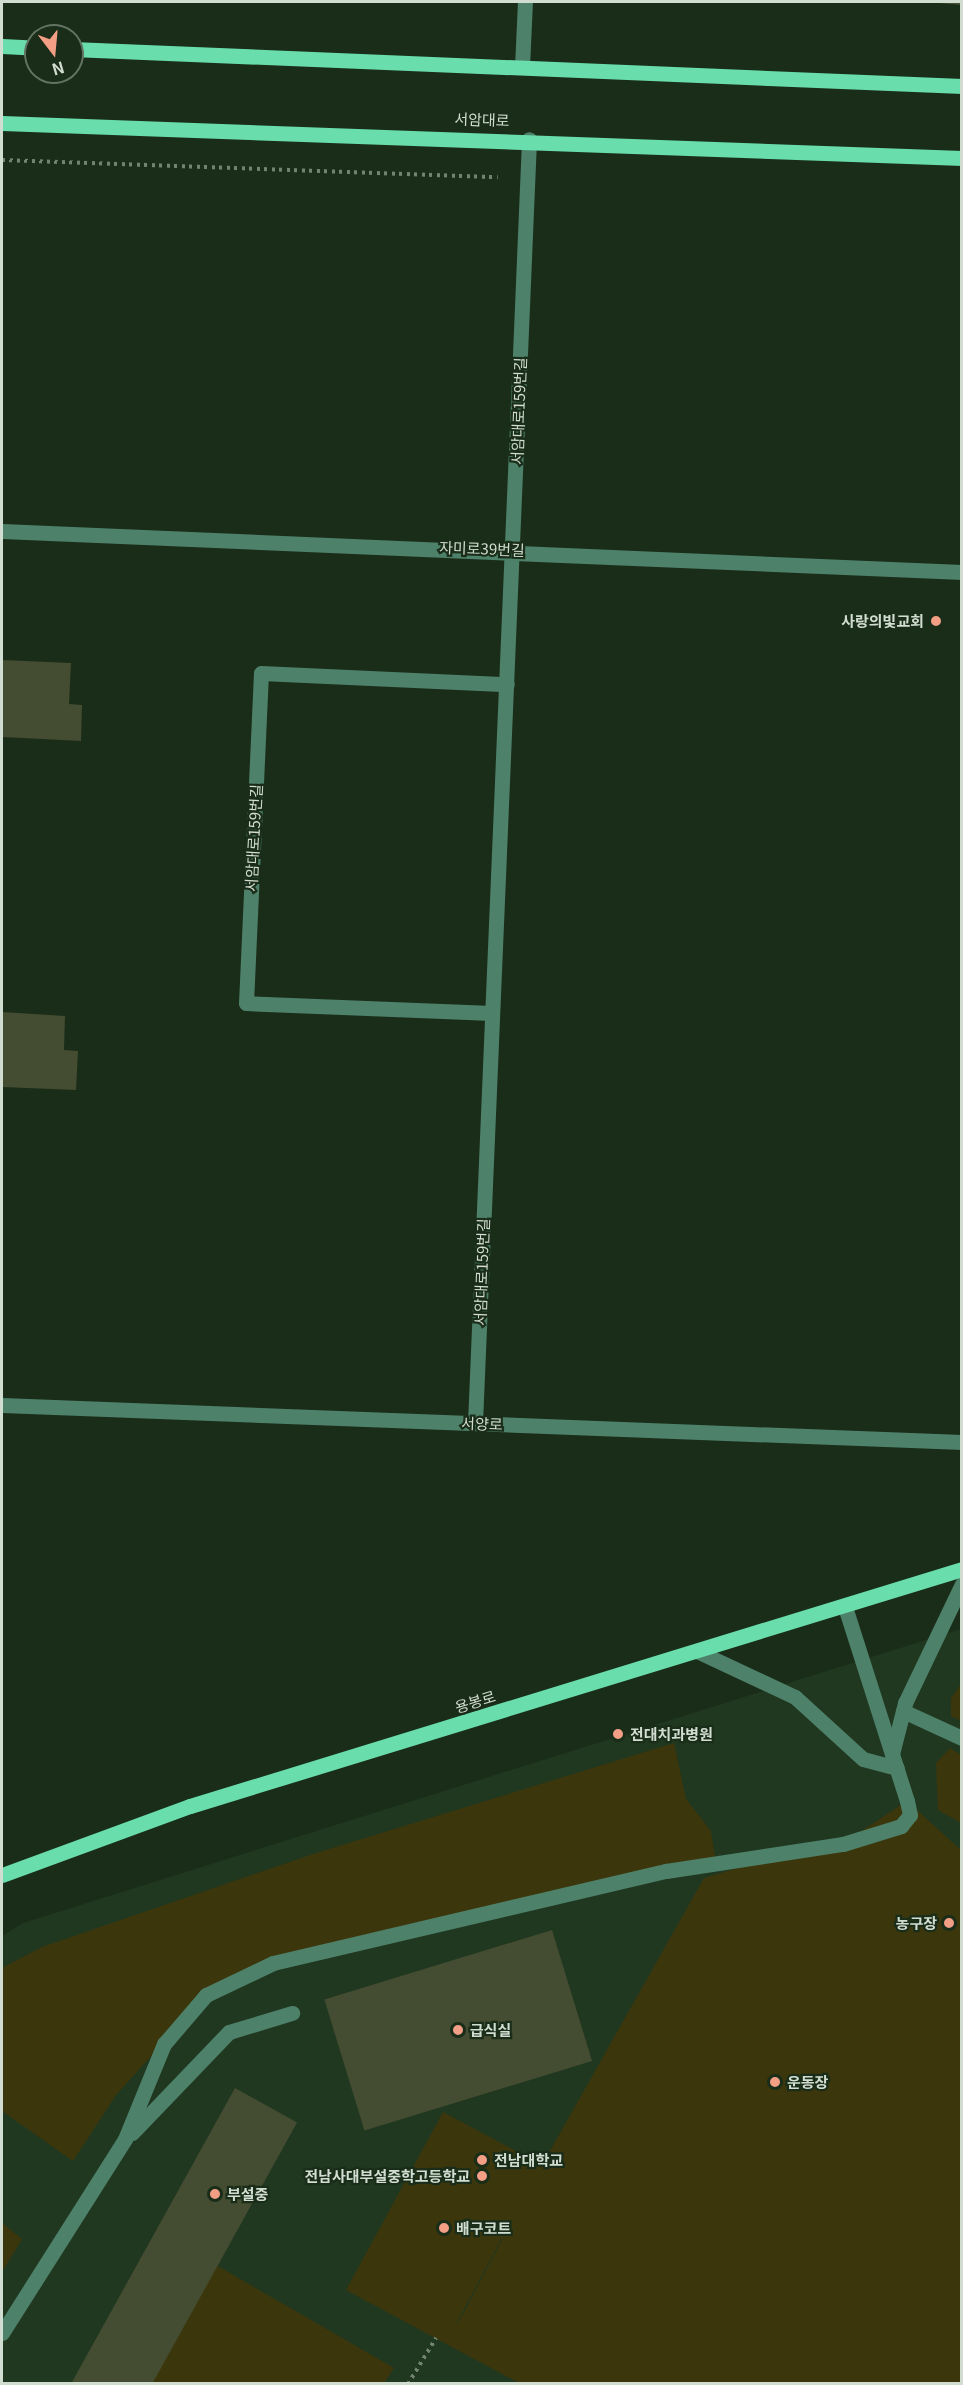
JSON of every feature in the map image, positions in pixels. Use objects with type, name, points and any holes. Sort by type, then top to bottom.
[{"type":"main road","points":[[2,46],[24,47]]},
{"type":"main road","points":[[84,49],[962,86]]},
{"type":"main road","name":"서암대로","points":[[2,123],[529,139],[962,158]]},
{"type":"main road","name":"용봉로","points":[[2,1875],[190,1806],[699,1652],[962,1569]]},
{"type":"street","points":[[522,67],[525,2]]},
{"type":"street","name":"서암대로159번길","points":[[474,1423],[529,139]]},
{"type":"street","name":"자미로39번길","points":[[2,531],[513,549],[962,572]]},
{"type":"street","name":"서암대로159번길","points":[[492,1013],[246,1003],[259,709],[261,673],[507,684]]},
{"type":"street","name":"서양로","points":[[2,1405],[962,1442]]},
{"type":"street","points":[[894,1761],[903,1711],[962,1584]]},
{"type":"street","points":[[2,2333],[125,2139],[164,2044],[206,1995],[273,1963],[666,1871],[843,1844],[901,1826],[910,1815],[907,1801],[845,1607]]},
{"type":"street","points":[[699,1652],[795,1697],[863,1760],[894,1761]]},
{"type":"street","points":[[903,1711],[962,1738]]},
{"type":"street","points":[[125,2139],[158,2112],[229,2032],[292,2013]]},
{"type":"path","points":[[2,160],[527,178]]},
{"type":"path","points":[[408,2384],[435,2338]]},
{"type":"shaded area","name":"전남대학교","points":[[961,1629],[961,2383],[2,2383],[2,1936],[23,1923]]},
{"type":"shaded area","points":[[961,1684],[961,1721],[951,1716],[951,1698]]},
{"type":"shaded area","points":[[674,1743],[686,1799],[711,1831],[716,1864],[273,1963],[206,1995],[116,2095],[73,2161],[2,2111],[2,1968],[42,1947],[313,1854]]},
{"type":"shaded area","points":[[950,1748],[961,1755],[961,1823],[938,1810],[936,1763]]},
{"type":"shaded area","name":"운동장","points":[[907,1801],[962,1851],[961,2383],[519,2383],[346,2290],[443,2112],[542,2165],[704,1878],[860,1832]],"holes":[[[503,2238],[464,2312],[454,2328]]]},
{"type":"shaded area","points":[[2,2223],[22,2239],[2,2272]]},
{"type":"shaded area","points":[[216,2265],[394,2368],[384,2383],[148,2384]]},
{"type":"building","points":[[962,2],[962,5],[938,3]]},
{"type":"building","points":[[2,660],[71,663],[69,704],[82,705],[81,741],[2,737]]},
{"type":"building","points":[[2,1012],[65,1016],[64,1050],[78,1051],[76,1090],[2,1087]]},
{"type":"building","name":"급식실","points":[[552,1930],[592,2061],[364,2131],[324,2000]]},
{"type":"building","name":"부설중","points":[[235,2088],[297,2122],[152,2384],[71,2384]]},
{"type":"place","name":"사랑의빛교회","points":[[936,621]]},
{"type":"place","name":"전대치과병원","points":[[618,1734]]},
{"type":"place","name":"농구장","points":[[949,1923]]},
{"type":"place","name":"급식실","points":[[458,2030]]},
{"type":"place","name":"운동장","points":[[775,2082]]},
{"type":"place","name":"전남대학교","points":[[482,2160]]},
{"type":"place","name":"전남사대부설중학고등학교","points":[[482,2176]]},
{"type":"place","name":"부설중","points":[[215,2194]]},
{"type":"place","name":"배구코트","points":[[444,2228]]}]
